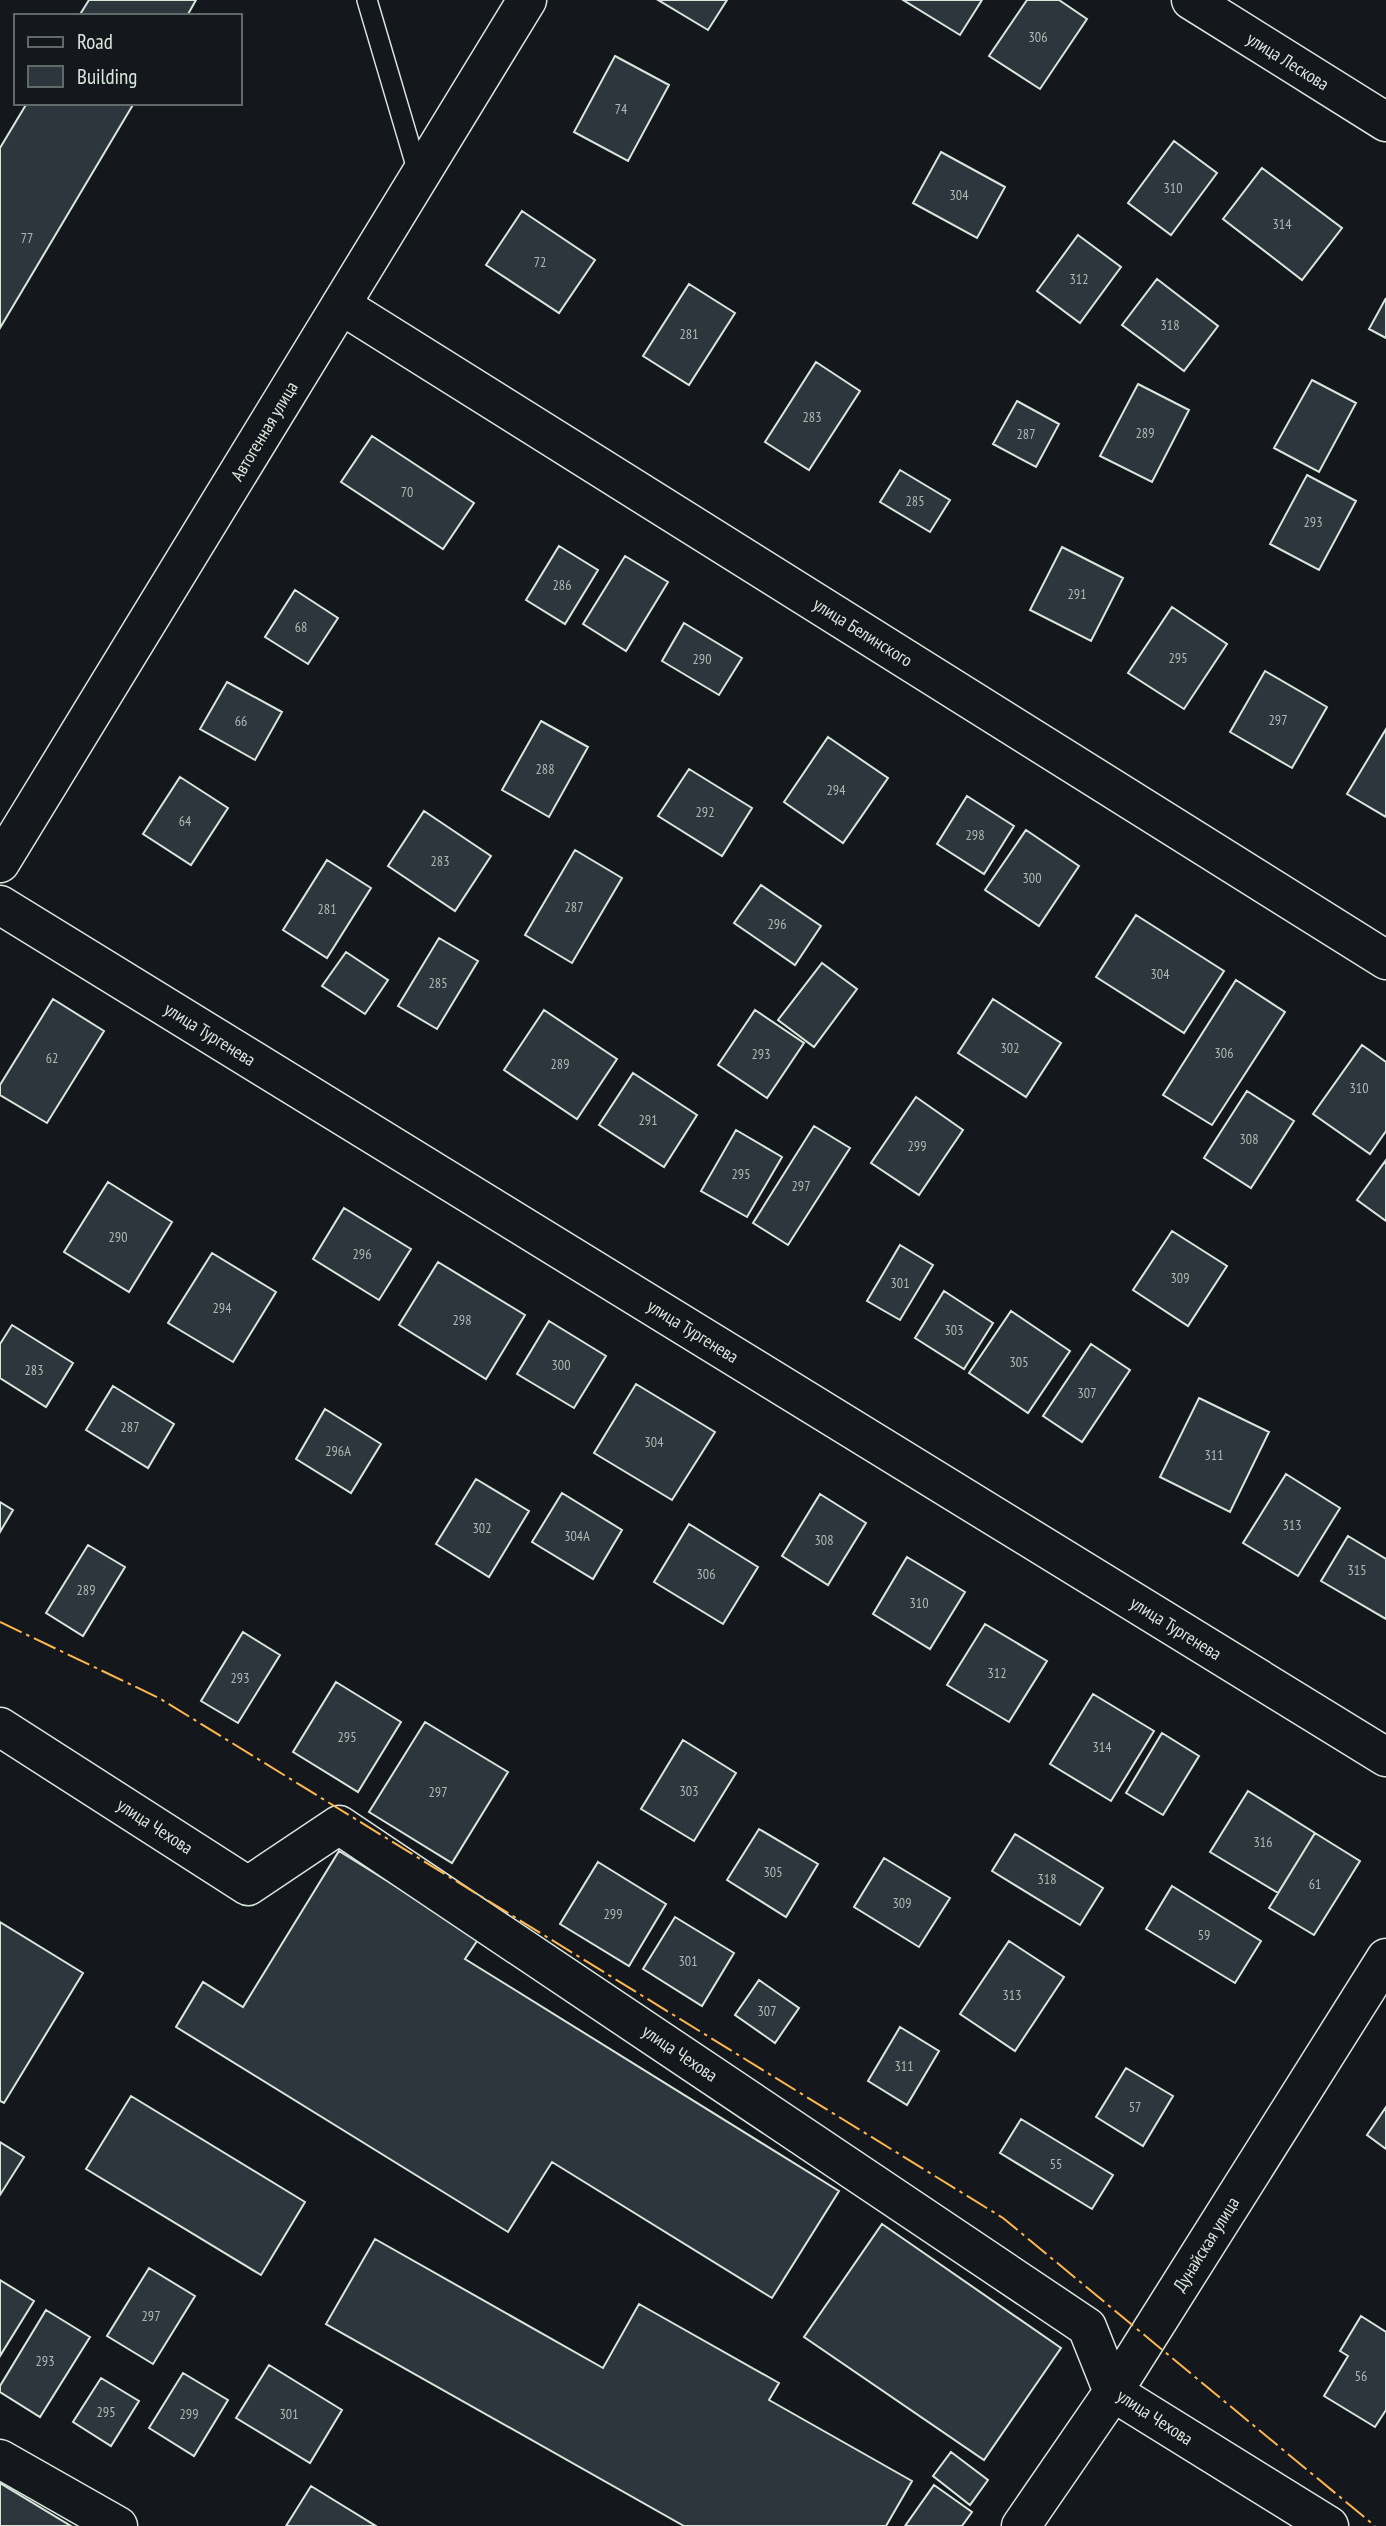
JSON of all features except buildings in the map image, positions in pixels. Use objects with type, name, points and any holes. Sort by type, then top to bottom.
[{"type":"street","name":"Автогенная улица","points":[[0,863],[527,0]]},
{"type":"street","name":"улица Лескова","points":[[1191,0],[1386,122]]},
{"type":"street","name":"улица Белинского","points":[[341,305],[1386,960]]},
{"type":"street","name":"улица Тургенева","points":[[0,905],[1386,1757]]},
{"type":"street","name":"улица Чехова","points":[[0,1727],[248,1886],[339,1825],[1087,2327],[1113,2392],[1329,2526]]},
{"type":"street","name":"Дунайская улица","points":[[1021,2526],[1113,2392],[1386,1958]]},
{"type":"street","points":[[0,2459],[118,2526]]},
{"type":"lane","points":[[367,0],[419,176]]},
{"type":"power","points":[[0,1622],[159,1698],[1003,2218],[1375,2526]]}]
